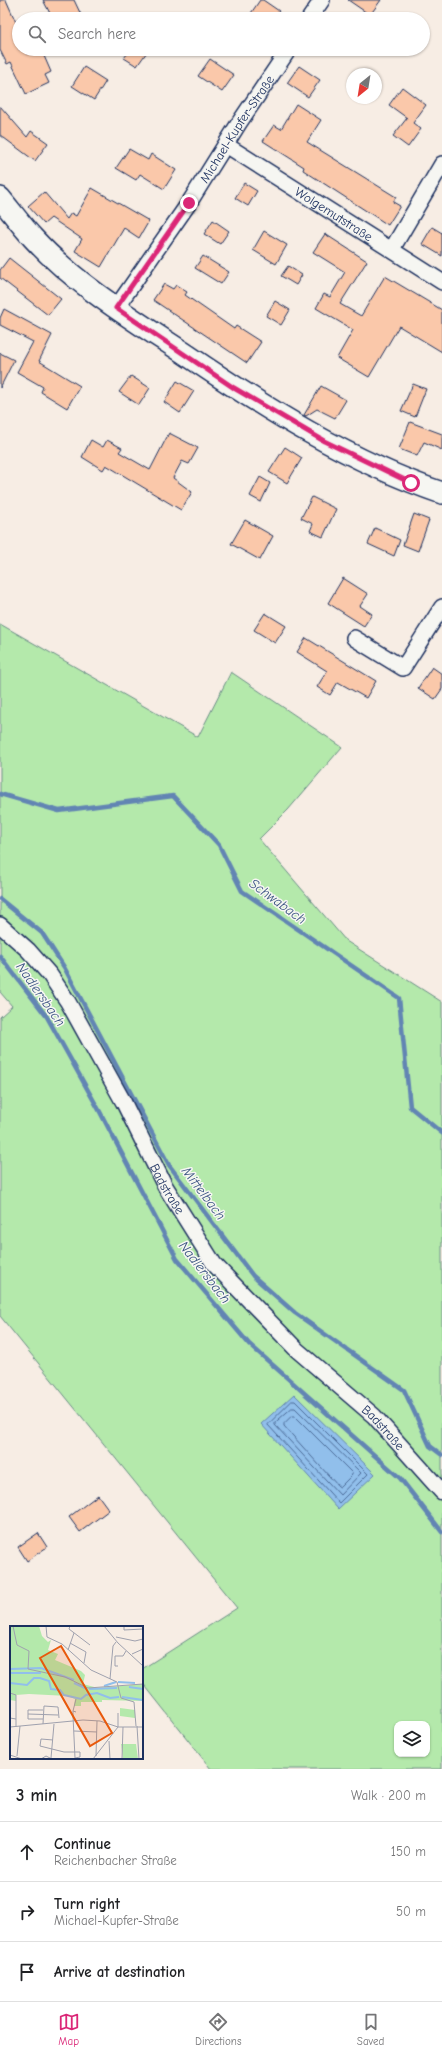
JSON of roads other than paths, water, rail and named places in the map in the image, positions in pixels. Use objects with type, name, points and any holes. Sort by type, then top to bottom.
[{"type":"main road","points":[[0,198],[33,238],[74,276],[116,308],[234,388],[324,441],[411,483],[442,494]]},
{"type":"street","points":[[314,12],[322,0]]},
{"type":"street","name":"Michael-Kupfer-Straße","points":[[116,308],[185,209],[226,146],[239,123],[284,56]]},
{"type":"street","name":"Wolgemutstraße","points":[[226,146],[392,249],[442,282]]},
{"type":"street","points":[[392,249],[442,164]]},
{"type":"street","points":[[354,638],[403,668],[442,607]]},
{"type":"street","name":"Badstraße","points":[[0,925],[28,950],[50,975],[68,1002],[124,1103],[165,1186],[214,1264],[297,1350],[374,1416],[442,1492]]},
{"type":"water","points":[[294,1394],[375,1474],[338,1509],[261,1424]]},
{"type":"waterway","name":"Schwabach","points":[[0,794],[59,811],[173,796],[219,845],[242,891],[399,998],[410,1107],[442,1133]]},
{"type":"waterway","name":"Mittelbach","points":[[0,899],[42,933],[64,967],[169,1165],[253,1276],[295,1313],[404,1390],[430,1446],[442,1455]]},
{"type":"waterway","name":"Nadlersbach","points":[[0,956],[47,1017],[99,1110],[177,1259],[249,1344],[400,1478],[442,1532]]}]
